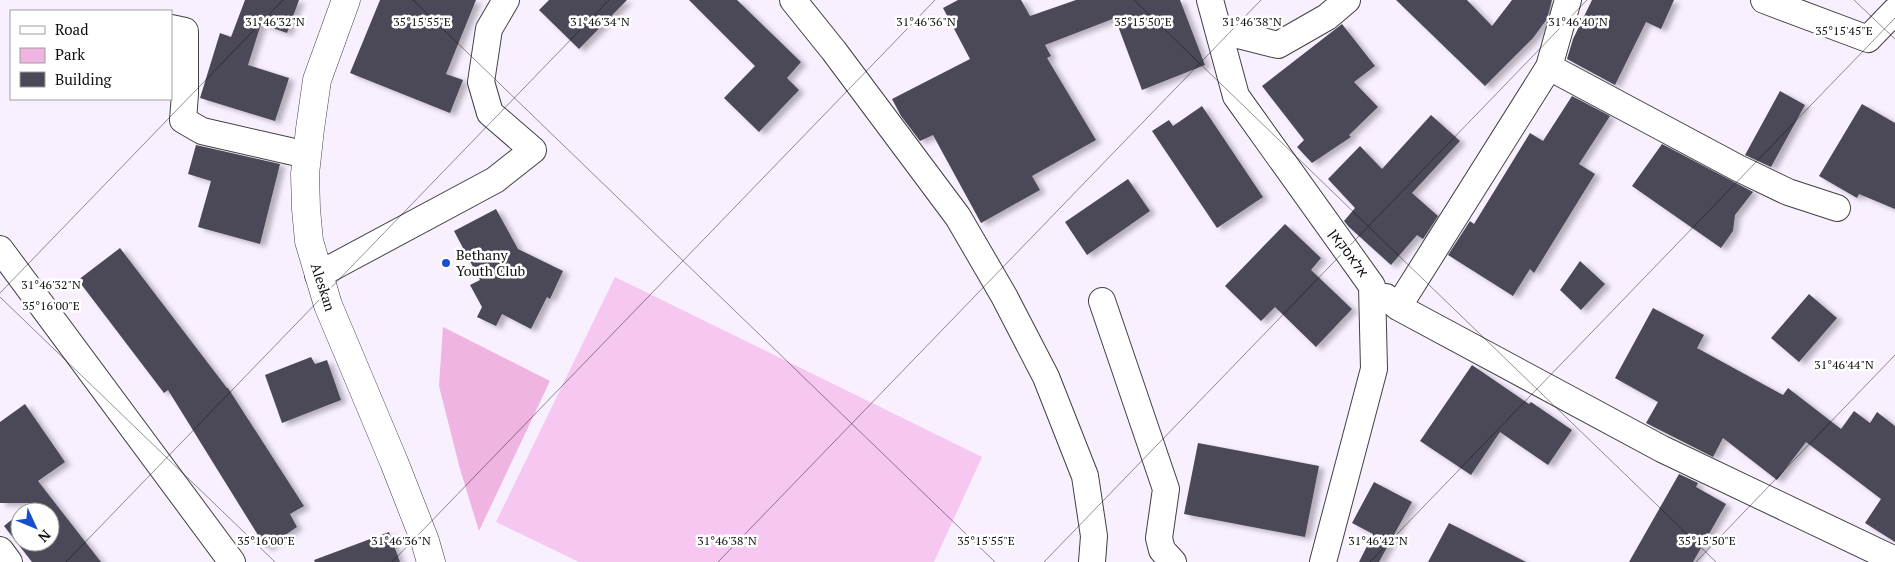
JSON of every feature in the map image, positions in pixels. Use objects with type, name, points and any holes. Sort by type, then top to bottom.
[{"type":"street","name":"Aleskan","points":[[346,0],[317,80],[307,155],[306,209],[309,241],[328,305],[394,462],[425,541],[431,562]]},
{"type":"street","points":[[318,275],[495,180],[533,150],[490,113],[481,82],[489,29],[506,0]]},
{"type":"street","points":[[793,0],[840,59],[958,217],[1004,296],[1046,377],[1085,476],[1094,536],[1092,562]]},
{"type":"street","name":"אלאסקאן","points":[[1210,0],[1236,96],[1372,286],[1374,369],[1323,562]]},
{"type":"street","points":[[1218,30],[1278,45],[1327,17],[1347,0]]},
{"type":"street","points":[[1398,307],[1549,67],[1568,0]]},
{"type":"street","points":[[1764,0],[1868,39],[1895,11]]},
{"type":"street","points":[[172,28],[185,31],[183,120],[202,131],[307,155]]},
{"type":"street","points":[[1549,67],[1738,168],[1788,192],[1837,208]]},
{"type":"street","points":[[0,249],[232,562]]},
{"type":"street","points":[[1372,286],[1398,307],[1662,449],[1895,560]]},
{"type":"street","points":[[1102,301],[1166,489],[1159,538],[1162,550],[1173,562]]},
{"type":"street","points":[[0,550],[9,562]]},
{"type":"green space","points":[[443,327],[550,381],[479,531],[460,469],[439,386]]},
{"type":"shaded area","points":[[615,277],[982,457],[934,562],[579,562],[496,522]]},
{"type":"building","points":[[245,0],[299,0],[287,33],[261,24],[248,65],[289,78],[275,121],[200,98],[220,33],[231,37]]},
{"type":"building","points":[[380,0],[476,0],[446,74],[463,80],[450,113],[350,73]]},
{"type":"building","points":[[549,0],[627,0],[579,49],[539,10]]},
{"type":"building","points":[[689,0],[737,0],[801,62],[787,78],[799,90],[759,132],[724,98],[755,66]]},
{"type":"building","points":[[958,0],[1021,0],[1030,16],[1076,0],[1180,0],[1205,65],[1142,90],[1115,18],[1045,45],[1051,56],[1047,58],[1096,140],[1032,176],[1040,190],[981,223],[933,135],[920,141],[901,116],[892,99],[970,59],[943,8]]},
{"type":"building","points":[[1396,0],[1467,0],[1492,26],[1512,0],[1552,0],[1547,19],[1533,38],[1485,86]]},
{"type":"building","points":[[1592,0],[1674,0],[1661,29],[1646,22],[1615,85],[1567,59],[1573,39]]},
{"type":"building","points":[[1342,24],[1375,66],[1354,82],[1378,107],[1349,135],[1351,137],[1312,163],[1297,147],[1304,140],[1262,86]]},
{"type":"building","points":[[1780,91],[1805,105],[1771,167],[1745,155]]},
{"type":"building","points":[[1572,96],[1610,116],[1579,164],[1595,174],[1534,273],[1530,269],[1513,296],[1448,255],[1470,221],[1474,224],[1530,133],[1543,141]]},
{"type":"building","points":[[1862,104],[1895,123],[1895,209],[1859,194],[1857,198],[1819,176]]},
{"type":"building","points":[[1202,106],[1263,197],[1217,228],[1152,131],[1169,120],[1173,126]]},
{"type":"building","points":[[1431,115],[1460,141],[1412,193],[1438,216],[1423,239],[1417,235],[1391,265],[1344,221],[1355,208],[1328,179],[1360,146],[1382,169]]},
{"type":"building","points":[[1662,144],[1753,192],[1735,215],[1733,231],[1721,248],[1632,186]]},
{"type":"building","points":[[196,145],[280,164],[260,244],[198,227],[211,181],[188,174]]},
{"type":"building","points":[[1128,179],[1150,211],[1087,255],[1065,222]]},
{"type":"building","points":[[496,209],[518,249],[563,271],[550,299],[547,297],[531,329],[502,314],[496,326],[477,317],[482,307],[470,285],[480,280],[454,231]]},
{"type":"building","points":[[1285,224],[1321,258],[1311,270],[1352,309],[1316,347],[1275,307],[1261,321],[1225,286]]},
{"type":"building","points":[[120,248],[228,388],[304,506],[290,514],[297,527],[266,548],[168,390],[164,393],[78,280]]},
{"type":"building","points":[[1580,261],[1605,284],[1581,310],[1560,290]]},
{"type":"building","points":[[1809,294],[1837,318],[1799,362],[1771,338]]},
{"type":"building","points":[[1653,308],[1704,335],[1697,348],[1783,395],[1788,388],[1841,429],[1854,411],[1870,423],[1877,412],[1895,426],[1895,542],[1865,523],[1881,499],[1806,442],[1777,480],[1723,438],[1713,457],[1646,423],[1658,402],[1615,378]]},
{"type":"building","points":[[311,357],[315,364],[327,360],[341,400],[282,423],[265,375]]},
{"type":"building","points":[[1472,365],[1529,404],[1531,402],[1572,430],[1548,465],[1500,432],[1471,475],[1420,441]]},
{"type":"building","points":[[25,404],[65,462],[38,481],[54,502],[0,503],[0,422]]},
{"type":"building","points":[[1198,443],[1319,466],[1305,537],[1184,514]]},
{"type":"building","points":[[1679,474],[1698,483],[1696,487],[1726,504],[1693,562],[1629,562]]},
{"type":"building","points":[[1374,482],[1412,502],[1379,562],[1359,562],[1373,534],[1352,523]]},
{"type":"building","points":[[60,509],[101,562],[32,562],[24,552],[60,552]]},
{"type":"building","points":[[10,521],[10,534],[4,526]]},
{"type":"building","points":[[1449,523],[1526,562],[1428,562]]},
{"type":"building","points":[[389,532],[400,562],[315,562],[314,560]]},
{"type":"place","name":"Bethany Youth Club","points":[[446,263]]}]
